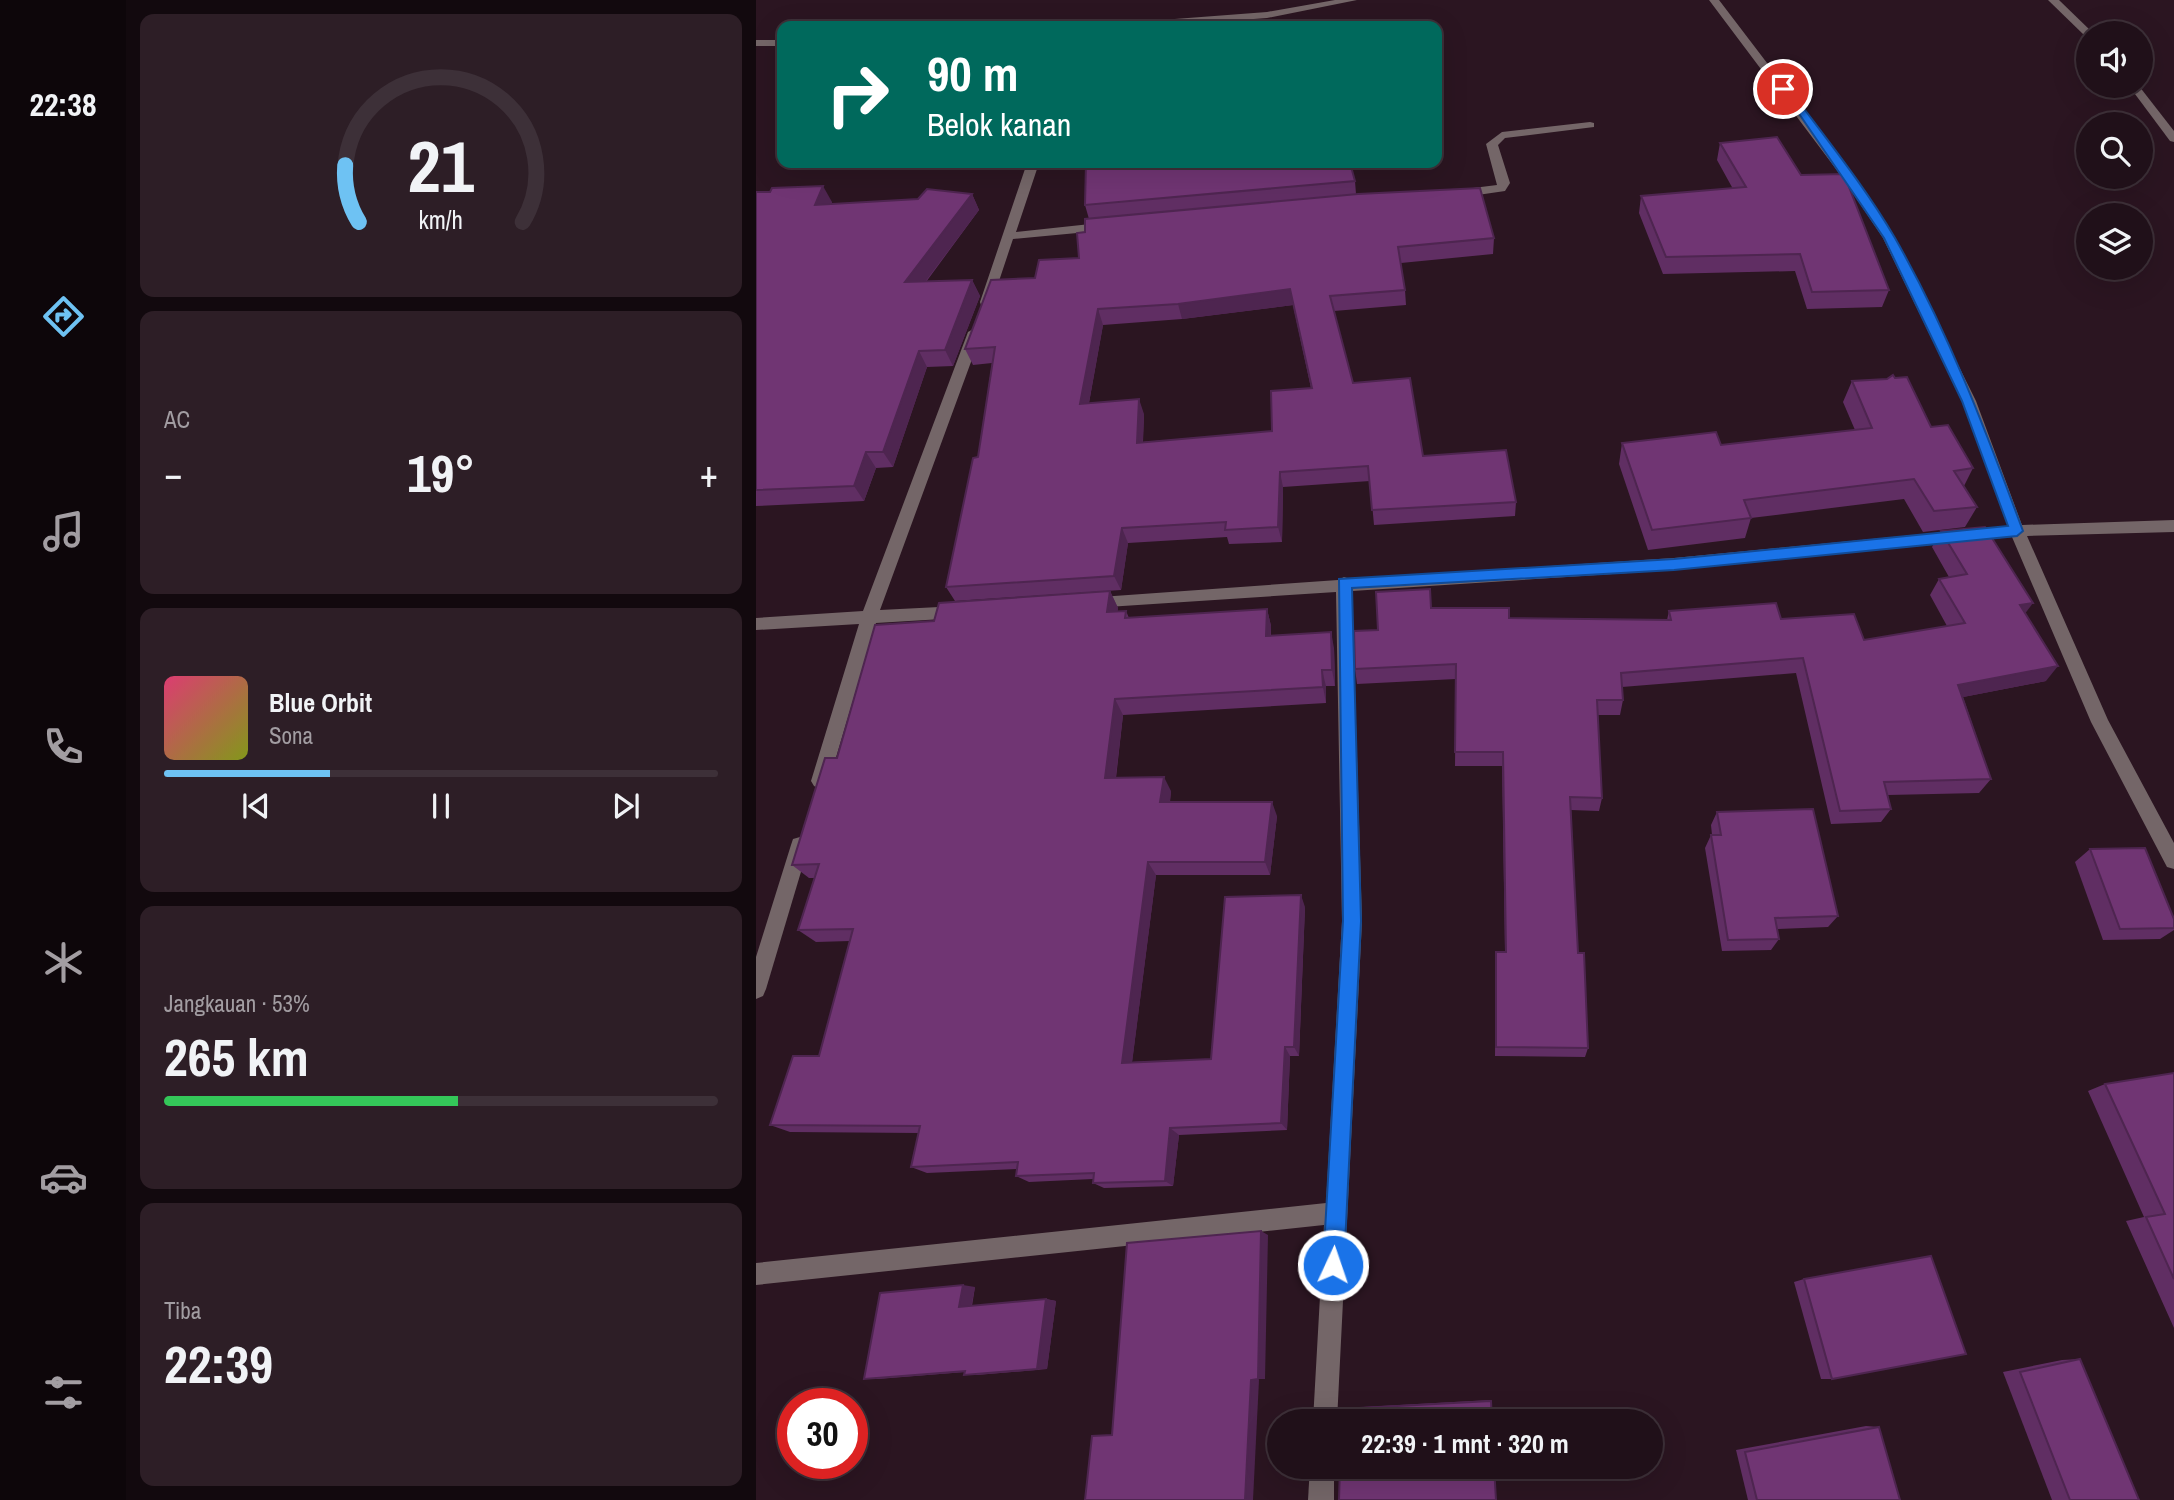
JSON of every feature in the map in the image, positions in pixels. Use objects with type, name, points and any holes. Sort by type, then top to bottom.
[{"type":"street","points":[[1206,21],[1240,19],[1352,0]]},
{"type":"street","points":[[1714,0],[1847,175],[1889,238],[1969,401],[2017,531],[2100,722],[2174,861]]},
{"type":"street","points":[[2053,0],[2076,22]]},
{"type":"street","points":[[756,43],[777,43]]},
{"type":"street","points":[[2143,98],[2174,139]]},
{"type":"street","points":[[1440,196],[1501,188],[1504,183],[1492,144],[1502,135],[1590,125]]},
{"type":"street","points":[[815,796],[869,618],[1011,236],[1031,168]]},
{"type":"street","points":[[1011,236],[1122,225]]},
{"type":"street","points":[[1072,603],[1344,583],[1674,564],[2017,531],[2174,526]]},
{"type":"street","points":[[1326,1409],[1352,921],[1344,583]]},
{"type":"street","points":[[756,624],[977,610]]},
{"type":"street","points":[[756,989],[804,834]]},
{"type":"street","points":[[756,1274],[1336,1213]]},
{"type":"street","points":[[1321,1500],[1322,1479]]},
{"type":"building","points":[[1777,137],[1801,175],[1844,174],[1889,290],[1812,292],[1800,254],[1666,257],[1641,196],[1746,187],[1720,143]]},
{"type":"building","points":[[1086,168],[1351,168],[1355,181],[1085,205]]},
{"type":"building","points":[[823,186],[815,205],[918,199],[927,189],[972,194],[905,282],[972,280],[945,350],[919,351],[883,452],[866,452],[854,486],[756,490],[756,192],[770,192],[772,188]]},
{"type":"building","points":[[1480,188],[1494,238],[1398,247],[1405,290],[1330,296],[1353,383],[1410,378],[1423,456],[1506,450],[1516,502],[1372,510],[1368,466],[1280,472],[1278,527],[1225,530],[1226,522],[1122,528],[1114,576],[946,587],[973,458],[978,457],[995,347],[965,349],[991,280],[1035,278],[1039,260],[1079,258],[1077,233],[1085,232],[1085,219],[1358,194]],"holes":[[[1290,289],[1312,388],[1271,391],[1272,431],[1137,443],[1139,399],[1080,404],[1098,309],[1178,304]]]},
{"type":"building","points":[[1893,375],[1895,378],[1907,377],[1931,427],[1948,425],[1973,468],[1954,471],[1977,507],[1934,511],[1914,479],[1744,500],[1751,518],[1652,530],[1622,443],[1716,432],[1721,445],[1872,428],[1852,381],[1887,379]]},
{"type":"building","points":[[1985,527],[2033,603],[2020,605],[2058,666],[1958,685],[1991,779],[1884,782],[1891,809],[1840,811],[1803,658],[1621,673],[1623,700],[1597,700],[1602,798],[1570,797],[1578,953],[1584,953],[1588,1048],[1496,1047],[1496,952],[1506,952],[1503,752],[1455,752],[1456,664],[1355,669],[1354,631],[1378,630],[1376,592],[1430,589],[1431,608],[1509,608],[1509,618],[1671,620],[1669,611],[1776,603],[1781,619],[1854,614],[1864,640],[1965,623],[1939,579],[1967,574],[1941,531]]},
{"type":"building","points":[[1110,591],[1107,612],[1126,611],[1125,618],[1267,609],[1266,636],[1331,632],[1332,670],[1322,670],[1323,687],[1115,699],[1105,778],[1164,777],[1160,802],[1272,802],[1265,862],[1148,862],[1122,1063],[1211,1059],[1225,897],[1301,895],[1294,1047],[1285,1047],[1281,1123],[1170,1128],[1165,1181],[1093,1183],[1094,1173],[1016,1176],[1018,1162],[911,1167],[920,1126],[770,1125],[793,1056],[819,1056],[853,929],[798,930],[819,864],[792,865],[825,758],[837,758],[875,625],[934,621],[939,603]]},
{"type":"building","points":[[1813,809],[1838,916],[1775,918],[1779,939],[1728,940],[1711,835],[1721,835],[1717,812]]},
{"type":"building","points":[[2145,848],[2174,919],[2174,928],[2120,929],[2090,849]]},
{"type":"building","points":[[2174,1073],[2174,1279],[2146,1217],[2165,1214],[2105,1084]]},
{"type":"building","points":[[1261,1231],[1258,1379],[1251,1380],[1245,1500],[1085,1500],[1092,1436],[1112,1435],[1127,1243]]},
{"type":"building","points":[[1931,1256],[1966,1354],[1832,1379],[1804,1279]]},
{"type":"building","points":[[963,1285],[959,1307],[1046,1299],[1037,1369],[964,1375],[965,1371],[864,1379],[880,1293]]},
{"type":"building","points":[[2080,1359],[2139,1500],[2070,1500],[2020,1372]]},
{"type":"building","points":[[1491,1401],[1491,1409],[1341,1409]]},
{"type":"building","points":[[1879,1427],[1900,1500],[1757,1500],[1745,1452]]},
{"type":"building","points":[[1340,1479],[1495,1479],[1496,1500],[1339,1500]]},
{"type":"route","points":[[1333,1265],[1352,921],[1344,583],[1674,564],[2017,531],[1969,401],[1889,238],[1847,175],[1783,89]]}]
